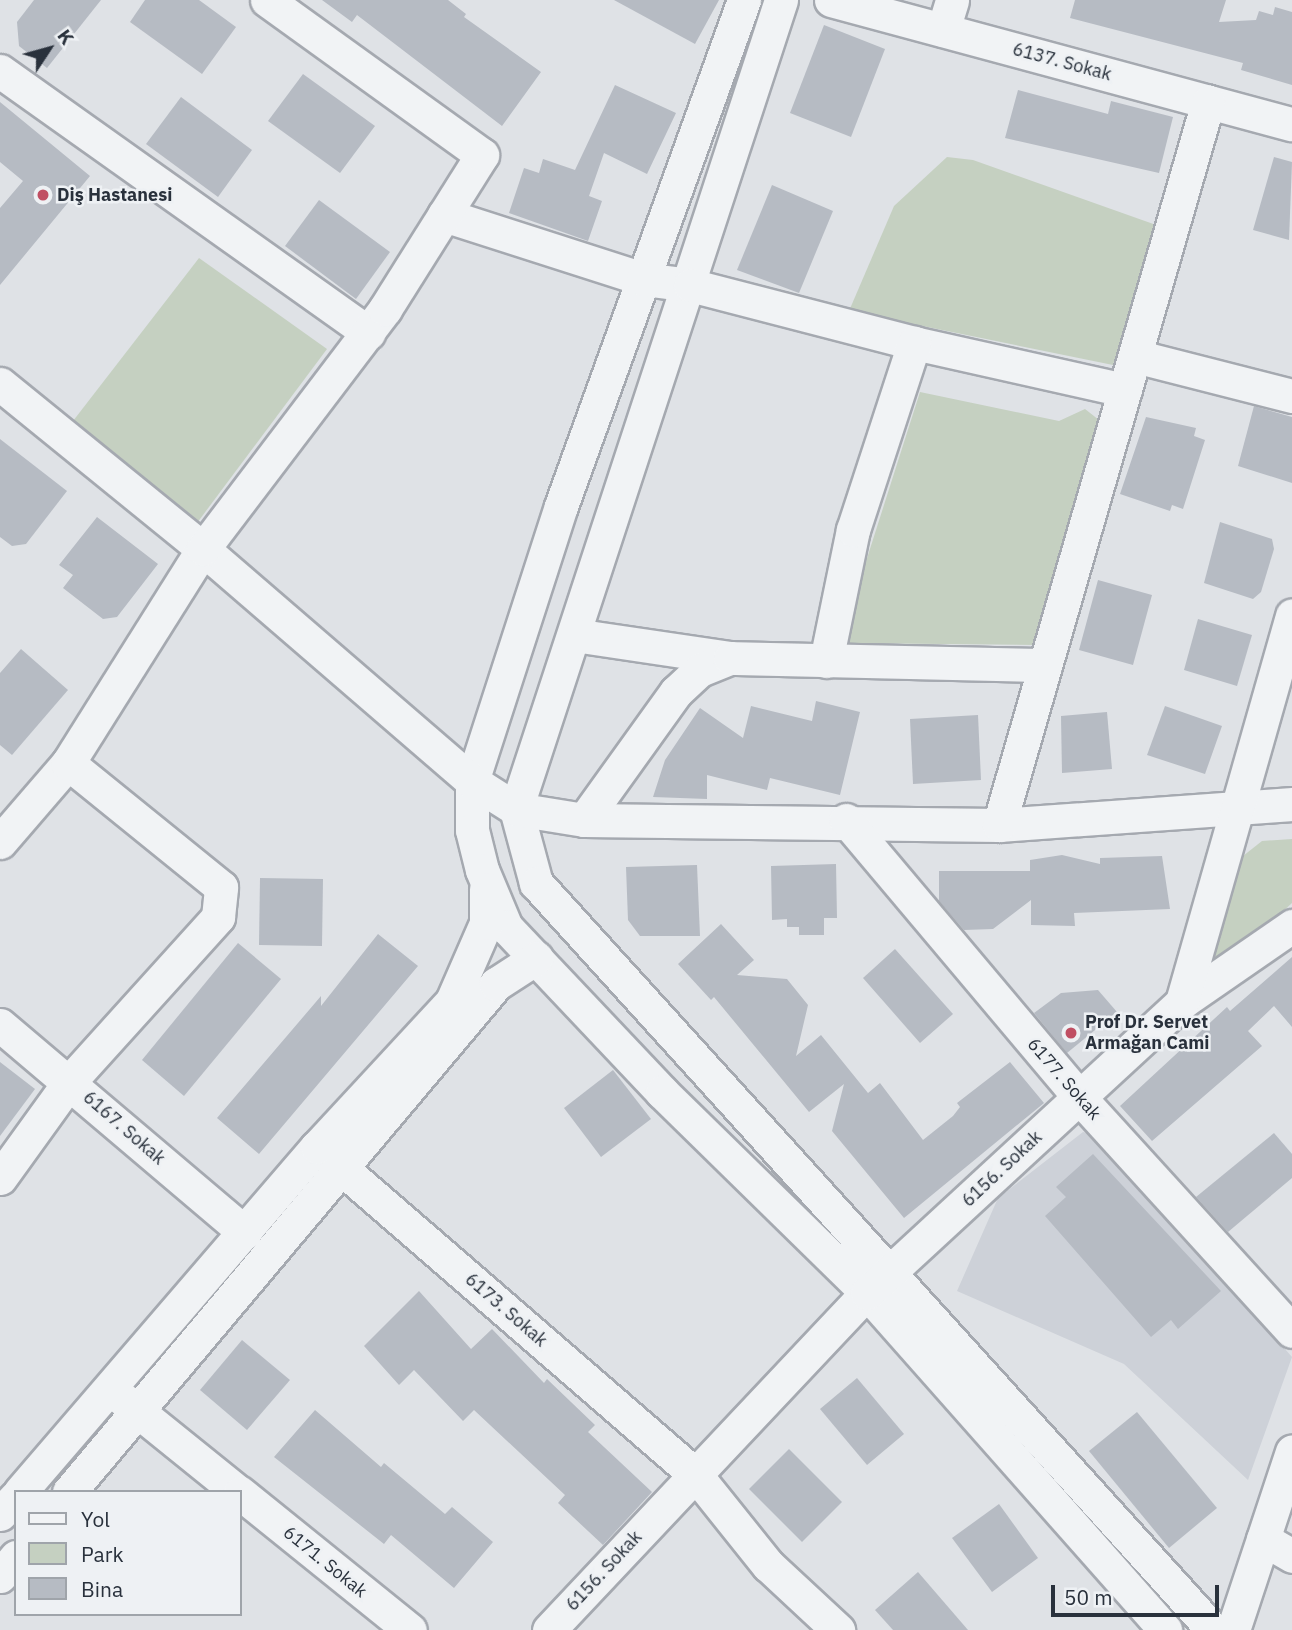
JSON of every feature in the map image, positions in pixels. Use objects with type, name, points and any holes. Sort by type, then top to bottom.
[{"type":"street","points":[[0,842],[68,762],[203,549],[368,333],[482,155],[267,0]]},
{"type":"street","points":[[744,0],[561,506],[472,781],[472,831],[486,879],[506,927],[662,1092],[879,1282],[1213,1630]]},
{"type":"street","points":[[781,0],[690,285],[516,809],[536,883],[879,1282],[1165,1630]]},
{"type":"street","name":"6137. Sokak","points":[[831,0],[947,15],[1208,102],[1292,124]]},
{"type":"street","points":[[0,71],[368,333]]},
{"type":"street","points":[[999,825],[1208,102]]},
{"type":"street","points":[[444,215],[643,279],[690,285],[914,343],[1125,390]]},
{"type":"street","points":[[826,661],[853,530],[914,343]]},
{"type":"street","points":[[1135,356],[1292,396]]},
{"type":"street","points":[[1,388],[203,549],[472,781],[516,809],[584,820],[846,820],[999,825],[1292,804]]},
{"type":"street","points":[[1182,1002],[1292,615]]},
{"type":"street","points":[[574,635],[730,658],[1045,665]]},
{"type":"street","points":[[584,820],[676,692],[700,670],[730,658]]},
{"type":"street","points":[[0,1178],[70,1081],[218,917],[221,887],[68,762]]},
{"type":"street","name":"6177. Sokak","points":[[846,820],[1079,1097],[1292,1331]]},
{"type":"street","points":[[70,1490],[124,1400],[245,1233],[317,1147],[452,1001],[486,923],[486,879]]},
{"type":"street","name":"6156. Sokak","points":[[549,1630],[879,1282],[1182,1002],[1292,926]]},
{"type":"street","points":[[22,1490],[124,1400],[343,1170],[496,984],[536,958]]},
{"type":"street","name":"6167. Sokak","points":[[0,1025],[70,1081],[245,1233]]},
{"type":"street","name":"6173. Sokak","points":[[317,1147],[695,1474],[768,1565],[838,1630]]},
{"type":"street","name":"6171. Sokak","points":[[124,1400],[236,1490]]},
{"type":"street","points":[[1233,1630],[1292,1452]]},
{"type":"street","name":"6171. Sokak","points":[[242,1494],[410,1630]]},
{"type":"street","points":[[0,1514],[14,1499]]},
{"type":"street","points":[[1263,1539],[1292,1556]]},
{"type":"street","points":[[0,1576],[14,1559]]},
{"type":"shaded area","points":[[1083,1132],[1096,1135],[1292,1357],[1248,1480],[1124,1364],[957,1291],[998,1198]]},
{"type":"green space","points":[[947,157],[973,160],[1159,226],[1113,365],[849,311],[894,206]]},
{"type":"green space","points":[[199,258],[327,349],[197,523],[73,421]]},
{"type":"green space","points":[[920,392],[1059,421],[1085,409],[1099,420],[1035,645],[840,643]]},
{"type":"green space","points":[[1292,839],[1292,903],[1228,962],[1207,956],[1243,856],[1262,841]]},
{"type":"building","points":[[34,0],[101,0],[47,68],[19,46],[17,22]]},
{"type":"building","points":[[145,0],[199,0],[236,27],[202,74],[130,22]]},
{"type":"building","points":[[322,0],[448,0],[466,14],[464,17],[541,72],[502,126],[357,15],[352,22]]},
{"type":"building","points":[[614,0],[719,0],[695,44]]},
{"type":"building","points":[[1075,0],[1226,0],[1219,22],[1256,20],[1259,11],[1273,15],[1275,7],[1292,12],[1292,85],[1241,70],[1243,63],[1070,18]]},
{"type":"building","points":[[824,25],[885,49],[851,137],[790,113]]},
{"type":"building","points":[[303,74],[375,126],[340,173],[268,121]]},
{"type":"building","points":[[615,85],[676,113],[647,174],[604,153],[589,196],[602,201],[588,241],[509,213],[524,168],[539,173],[543,159],[575,170]]},
{"type":"building","points":[[1018,90],[1108,114],[1111,101],[1173,117],[1159,173],[1005,138]]},
{"type":"building","points":[[181,97],[252,150],[218,197],[146,144]]},
{"type":"building","name":"Diş Hastanesi","points":[[0,102],[90,176],[0,285],[0,208],[23,181],[0,162]]},
{"type":"building","points":[[1274,157],[1292,162],[1289,240],[1253,230]]},
{"type":"building","points":[[772,185],[833,211],[799,293],[737,270]]},
{"type":"building","points":[[319,200],[390,252],[356,299],[285,246]]},
{"type":"building","points":[[1254,406],[1292,417],[1292,483],[1238,466]]},
{"type":"building","points":[[1146,417],[1196,428],[1194,436],[1205,440],[1183,509],[1172,505],[1170,511],[1120,494]]},
{"type":"building","points":[[0,439],[67,491],[26,544],[12,546],[0,537]]},
{"type":"building","points":[[97,517],[158,564],[117,617],[103,619],[63,588],[73,575],[59,565]]},
{"type":"building","points":[[1220,522],[1272,539],[1274,549],[1261,592],[1253,599],[1204,583]]},
{"type":"building","points":[[1098,580],[1152,595],[1133,665],[1079,650]]},
{"type":"building","points":[[1198,619],[1252,635],[1237,686],[1184,670]]},
{"type":"building","points":[[21,649],[68,690],[12,755],[0,745],[0,673]]},
{"type":"building","points":[[816,701],[860,712],[840,795],[770,778],[767,790],[707,775],[707,799],[653,797],[665,760],[700,708],[743,738],[751,706],[812,721]]},
{"type":"building","points":[[1165,706],[1222,726],[1205,774],[1147,755]]},
{"type":"building","points":[[1107,712],[1112,769],[1062,773],[1061,716]]},
{"type":"building","points":[[978,715],[981,780],[913,784],[910,719]]},
{"type":"building","points":[[1062,855],[1100,864],[1100,858],[1162,856],[1170,909],[1074,913],[1075,926],[1031,925],[1031,900],[993,929],[964,930],[939,901],[939,871],[1030,871],[1030,860]]},
{"type":"building","points":[[836,864],[837,918],[824,918],[824,935],[799,935],[799,927],[787,927],[787,919],[772,920],[771,866]]},
{"type":"building","points":[[697,865],[700,936],[640,936],[628,920],[626,867]]},
{"type":"building","points":[[260,878],[323,879],[322,946],[259,945]]},
{"type":"building","points":[[721,924],[754,960],[737,975],[787,979],[808,1005],[796,1056],[821,1035],[868,1093],[880,1083],[923,1140],[953,1116],[960,1107],[957,1103],[1010,1062],[1044,1103],[904,1218],[832,1131],[844,1084],[809,1112],[714,997],[711,1000],[678,964]]},
{"type":"building","points":[[378,934],[418,966],[259,1154],[217,1118],[321,996],[321,1006]]},
{"type":"building","points":[[238,943],[281,979],[184,1096],[142,1060]]},
{"type":"building","points":[[895,949],[953,1014],[920,1043],[863,978]]},
{"type":"building","points":[[1292,957],[1292,1027],[1274,1006],[1248,1031],[1262,1046],[1152,1141],[1120,1106],[1227,1007],[1230,1011]]},
{"type":"building","name":"Prof Dr. Servet Armağan Cami","points":[[1098,990],[1117,1012],[1067,1053],[1034,1013],[1061,993]]},
{"type":"building","points":[[0,1062],[35,1089],[0,1136]]},
{"type":"building","points":[[613,1070],[651,1119],[601,1157],[564,1108]]},
{"type":"building","points":[[1274,1133],[1292,1154],[1292,1178],[1228,1232],[1196,1197]]},
{"type":"building","points":[[1093,1154],[1221,1291],[1178,1329],[1171,1320],[1151,1337],[1045,1216],[1066,1197],[1056,1187]]},
{"type":"building","points":[[419,1291],[471,1349],[492,1329],[544,1383],[547,1379],[595,1425],[588,1432],[652,1492],[603,1545],[558,1503],[565,1495],[474,1410],[463,1421],[414,1370],[399,1385],[364,1346]]},
{"type":"building","points":[[242,1340],[290,1380],[247,1430],[200,1390]]},
{"type":"building","points":[[857,1378],[904,1434],[867,1465],[820,1409]]},
{"type":"building","points":[[315,1410],[381,1467],[384,1463],[445,1514],[452,1507],[493,1542],[454,1588],[391,1535],[384,1544],[274,1457]]},
{"type":"building","points":[[1137,1412],[1217,1508],[1169,1548],[1089,1451]]},
{"type":"building","points":[[789,1449],[842,1502],[802,1542],[749,1489]]},
{"type":"building","points":[[999,1504],[1038,1558],[992,1592],[952,1538]]},
{"type":"building","points":[[918,1572],[968,1630],[893,1630],[875,1610]]},
{"type":"place","name":"Diş Hastanesi","points":[[43,195]]},
{"type":"place","name":"Prof Dr. Servet Armağan Cami","points":[[1071,1033]]}]
